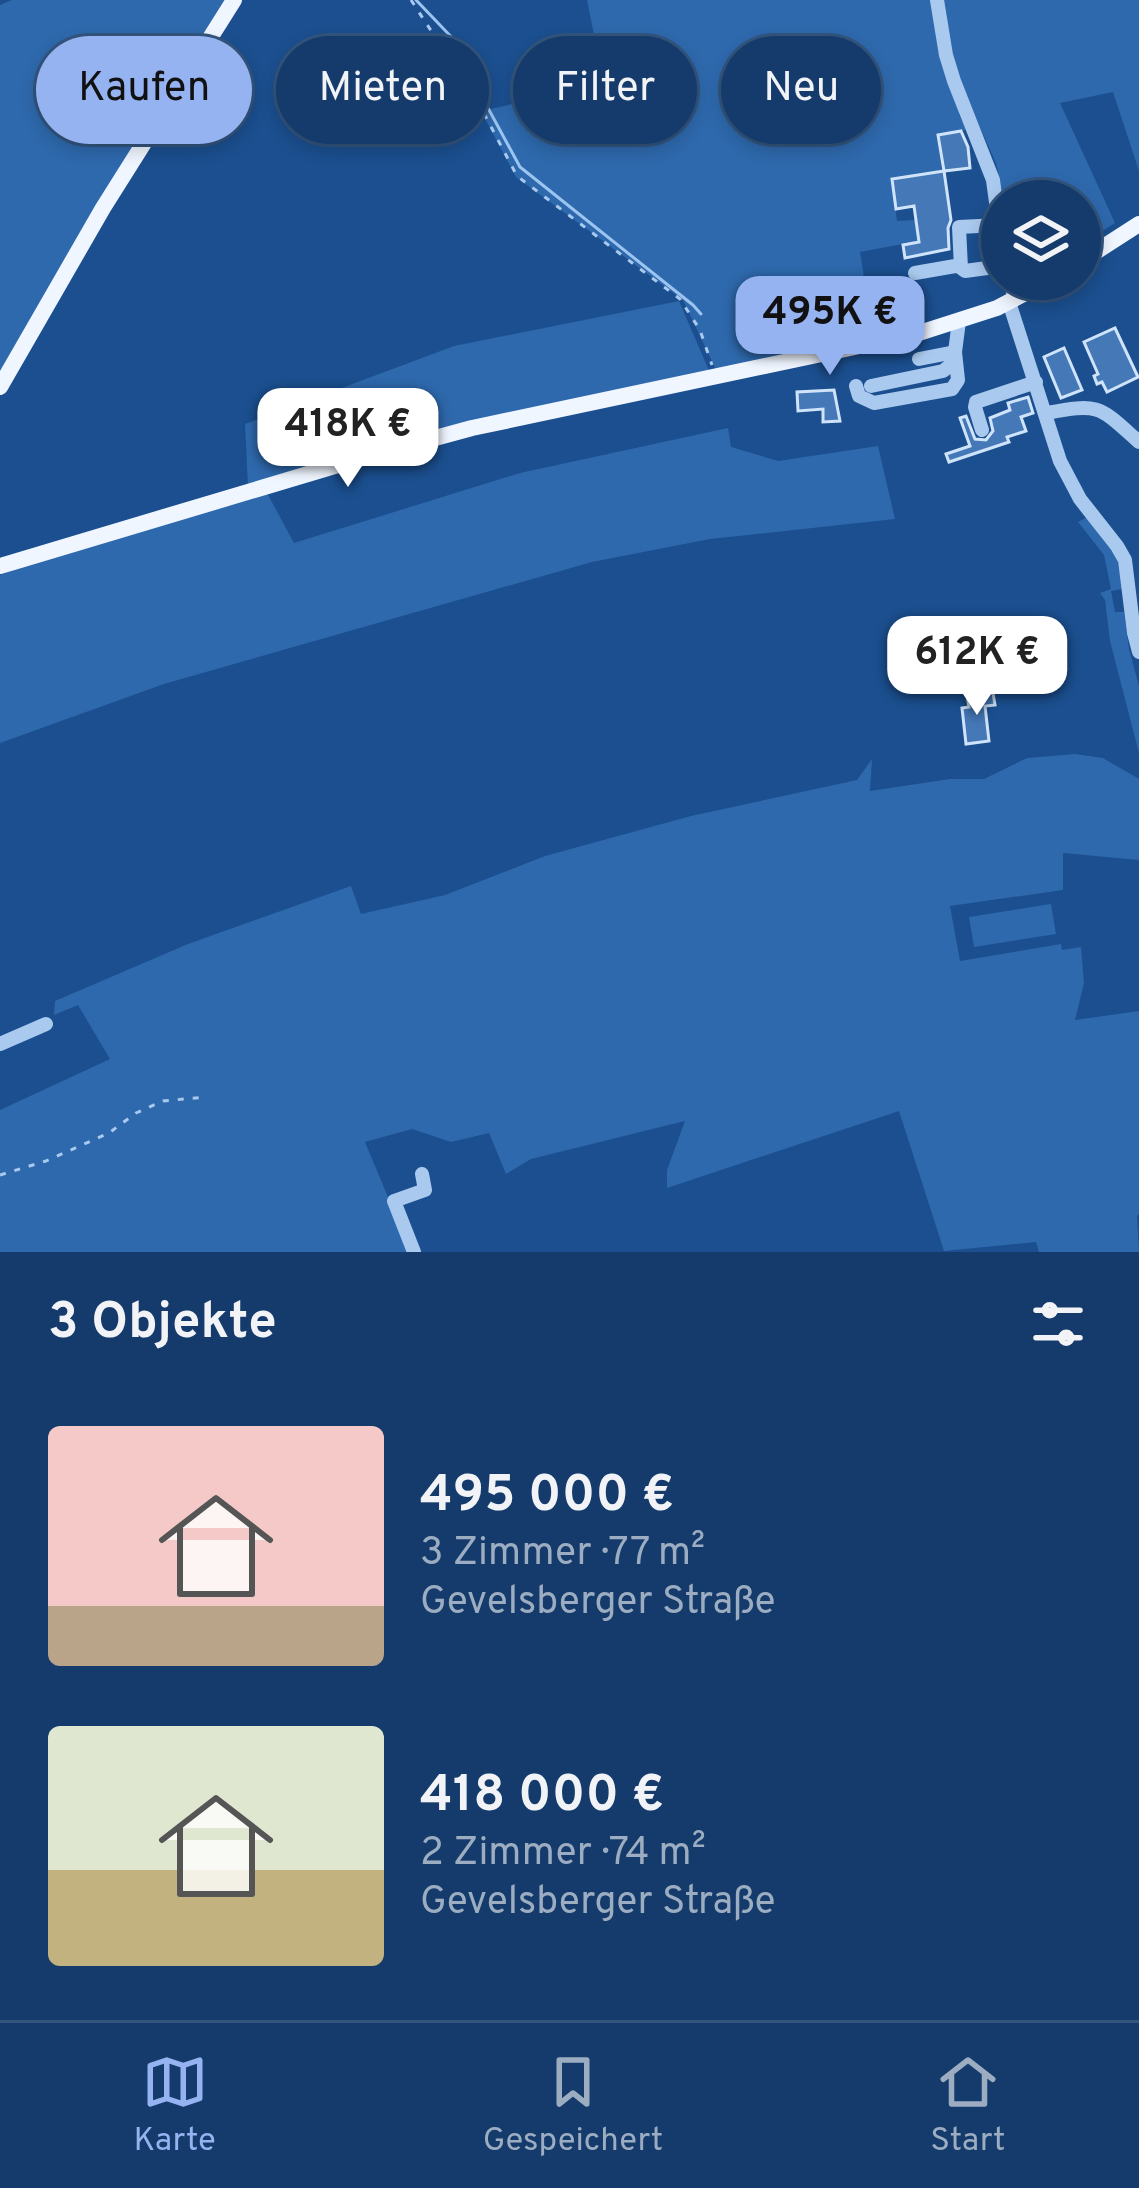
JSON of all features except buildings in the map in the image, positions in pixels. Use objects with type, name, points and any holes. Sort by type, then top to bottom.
[{"type":"main road","points":[[0,387],[93,224],[234,0]]},
{"type":"main road","points":[[1101,248],[1139,224]]},
{"type":"main road","points":[[0,566],[472,428],[916,334],[1012,301]]},
{"type":"street","points":[[938,0],[946,55],[993,180]]},
{"type":"street","points":[[981,226],[959,227],[961,265],[965,271],[981,269]]},
{"type":"street","points":[[915,273],[961,265]]},
{"type":"street","points":[[1012,301],[1066,474],[1125,560],[1139,652]]},
{"type":"street","points":[[864,386],[943,371],[956,356],[959,321]]},
{"type":"street","points":[[919,359],[956,356]]},
{"type":"street","points":[[982,430],[976,402],[1036,382]]},
{"type":"street","points":[[1047,413],[1082,406],[1101,409],[1139,442]]},
{"type":"street","points":[[0,1044],[46,1024]]},
{"type":"street","points":[[414,1252],[394,1202],[425,1190],[422,1174]]},
{"type":"path","points":[[411,0],[479,104],[517,176],[680,299],[700,330],[714,377]]},
{"type":"path","points":[[0,1175],[109,1133],[163,1101],[206,1097]]},
{"type":"shaded area","points":[[12,0],[229,0],[207,36],[36,36],[36,144],[142,144],[0,379],[0,5]]},
{"type":"shaded area","points":[[587,0],[1139,0],[1139,171],[1113,92],[1060,103],[1095,180],[1000,180],[972,110],[959,114],[966,130],[937,135],[942,171],[891,179],[897,221],[915,220],[919,241],[860,252],[872,328],[718,374],[683,300],[516,177],[489,126],[489,109],[513,104],[513,144],[697,144],[697,36],[594,36]]},
{"type":"shaded area","points":[[1101,192],[1115,223],[1101,232]]},
{"type":"shaded area","points":[[679,301],[710,373],[248,487],[245,424],[454,346]]},
{"type":"shaded area","points":[[728,428],[731,447],[778,461],[878,446],[895,519],[710,539],[592,562],[164,684],[0,743],[0,575],[267,493],[294,543],[520,473]]},
{"type":"shaded area","points":[[1089,516],[1119,558],[1123,589],[1111,591],[1115,612],[1124,612],[1139,686],[1139,753],[1100,593],[1111,589],[1104,555],[1078,522]]},
{"type":"shaded area","points":[[1075,754],[1103,758],[1139,779],[1139,860],[1063,853],[1063,890],[950,906],[960,961],[1061,944],[1062,950],[1081,947],[1084,983],[1075,1020],[1139,1011],[1139,1252],[1039,1252],[1036,1242],[944,1251],[899,1111],[667,1188],[667,1170],[685,1121],[531,1159],[506,1174],[489,1133],[451,1142],[412,1129],[365,1142],[411,1252],[0,1252],[0,1110],[110,1059],[78,1005],[54,1015],[55,1001],[188,944],[351,886],[361,914],[445,895],[545,856],[691,816],[857,780],[872,759],[870,791],[984,779],[1027,758]]},
{"type":"shaded area","points":[[1051,904],[1056,934],[974,947],[969,917]]},
{"type":"waterway","points":[[416,0],[460,46],[462,60],[520,167],[701,314]]}]
